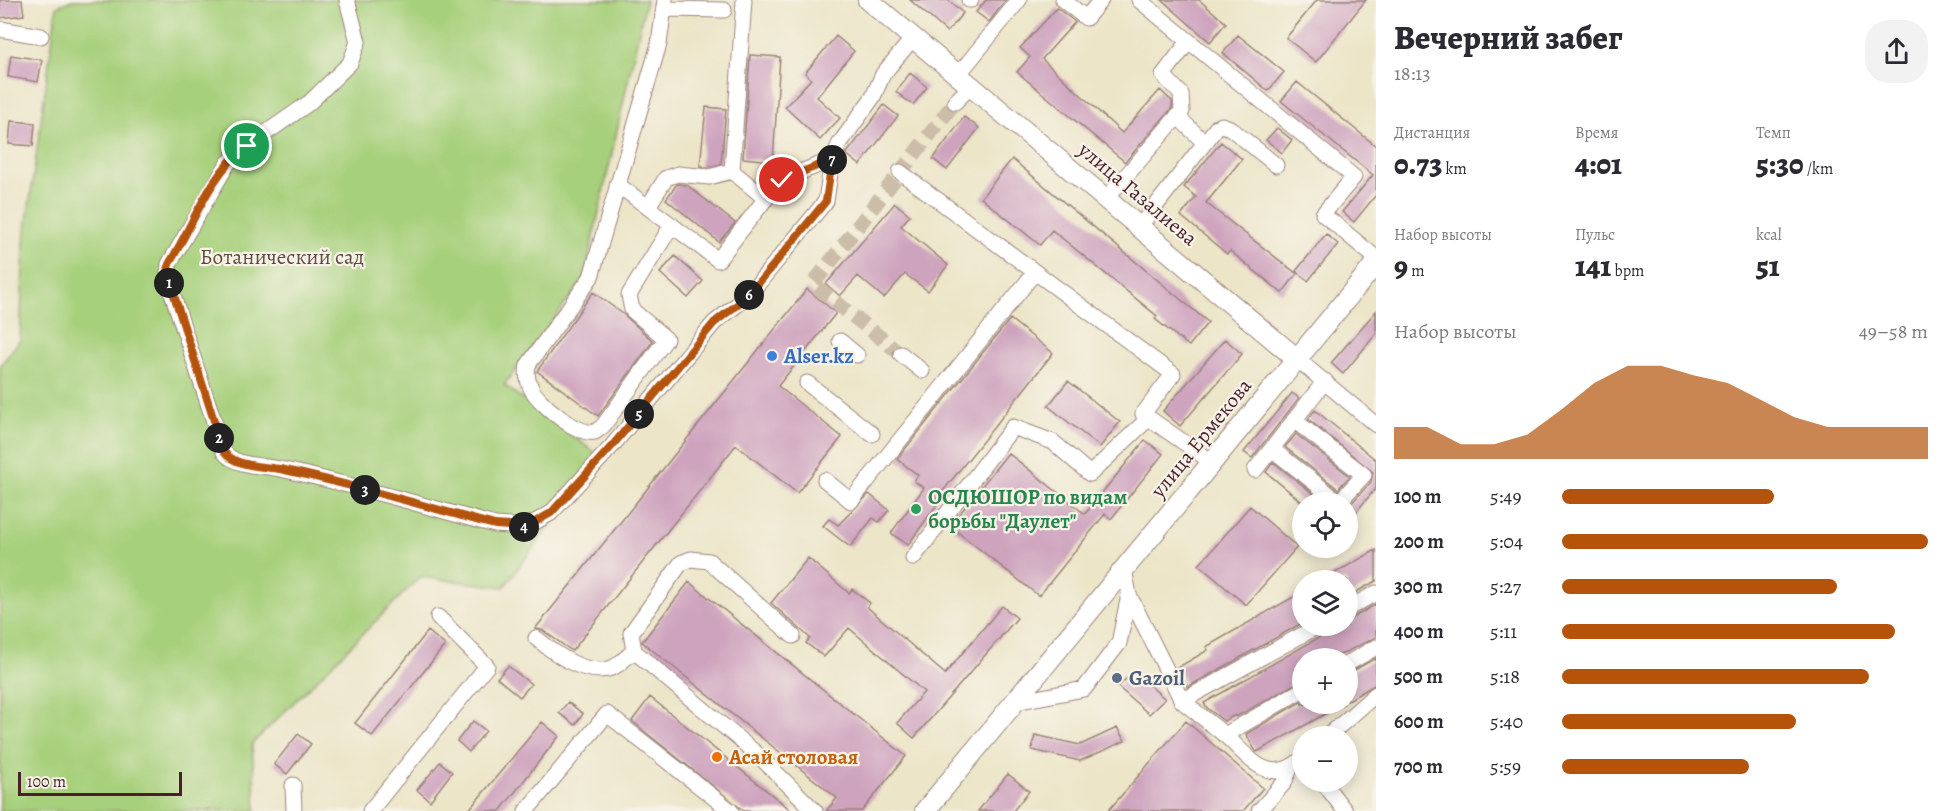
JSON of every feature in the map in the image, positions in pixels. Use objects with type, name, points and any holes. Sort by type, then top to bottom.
[{"type":"main road","name":"улица Газалиева","points":[[868,0],[1297,358]]},
{"type":"main road","name":"улица Ермекова","points":[[925,811],[1376,263]]},
{"type":"street","points":[[347,0],[358,42],[350,63],[309,104],[242,149],[228,163],[169,264],[167,273],[224,452],[228,458],[241,463],[303,474],[495,525],[526,527],[551,513],[612,446],[714,323],[748,296],[826,201],[832,160],[840,143],[873,98],[883,74],[913,38]]},
{"type":"street","points":[[732,171],[744,0]]},
{"type":"street","points":[[955,102],[965,81],[1019,0]]},
{"type":"street","points":[[1063,0],[1086,18],[1101,0]]},
{"type":"street","points":[[1138,0],[1354,177],[1323,214],[1376,258]]},
{"type":"street","points":[[672,225],[629,295],[632,310],[666,339],[603,426],[595,432],[580,431],[532,391],[528,381],[528,365],[591,277],[659,44],[665,5],[724,10]]},
{"type":"street","points":[[0,29],[41,36]]},
{"type":"street","points":[[1106,199],[1183,107],[1180,94],[1163,75],[1189,41]]},
{"type":"street","points":[[1177,116],[1204,142]]},
{"type":"street","points":[[1140,226],[1212,132],[1222,125],[1230,128],[1276,165]]},
{"type":"street","points":[[617,184],[649,205],[718,260],[766,199],[787,177],[832,160]]},
{"type":"street","points":[[732,171],[766,199]]},
{"type":"street","points":[[649,205],[656,189],[666,178],[678,174],[709,177],[732,171]]},
{"type":"street","points":[[900,172],[1173,374],[1143,414],[1212,462]]},
{"type":"street","points":[[825,480],[851,501],[1035,272]]},
{"type":"street","points":[[840,341],[857,355]]},
{"type":"street","points":[[901,354],[922,371]]},
{"type":"street","name":"улица Газалиева","points":[[1297,358],[1376,425]]},
{"type":"street","points":[[1255,470],[1325,381]]},
{"type":"street","points":[[807,383],[872,434]]},
{"type":"street","points":[[913,558],[1013,427],[1053,442],[1090,474],[1149,418]]},
{"type":"street","points":[[1272,449],[1339,502],[1364,476],[1294,420]]},
{"type":"street","points":[[793,636],[709,561],[692,559],[681,563],[631,633],[634,651],[758,755],[815,811]]},
{"type":"street","points":[[1124,569],[1129,595],[1182,701],[1258,765],[1281,773],[1289,771]]},
{"type":"street","points":[[1358,603],[1376,593]]},
{"type":"street","points":[[1015,702],[1084,689],[1119,643],[1129,595]]},
{"type":"street","points":[[370,811],[487,666],[438,617]]},
{"type":"street","points":[[1182,701],[1300,636]]},
{"type":"street","points":[[536,638],[566,662],[602,670],[613,667],[634,651]]},
{"type":"street","points":[[1358,658],[1376,647]]},
{"type":"street","points":[[1339,726],[1376,694]]},
{"type":"street","points":[[1225,735],[1292,696]]},
{"type":"street","points":[[526,811],[607,714],[731,811]]},
{"type":"street","points":[[1258,811],[1284,783],[1292,768]]},
{"type":"street","points":[[293,785],[294,811]]},
{"type":"street","points":[[1331,792],[1345,811]]},
{"type":"green space","name":"Ботанический сад","points":[[72,0],[646,0],[584,279],[504,385],[601,457],[504,587],[420,577],[252,744],[256,811],[0,811],[0,366],[20,340],[24,243],[57,6]]},
{"type":"building","points":[[0,0],[22,0],[24,15],[0,18]]},
{"type":"building","points":[[910,0],[948,0],[963,13],[947,32]]},
{"type":"building","points":[[986,0],[1006,0],[989,22],[976,12]]},
{"type":"building","points":[[1162,0],[1199,0],[1226,23],[1210,42]]},
{"type":"building","points":[[1317,0],[1366,0],[1316,62],[1286,38]]},
{"type":"building","points":[[1057,8],[1075,22],[1042,59],[1122,133],[1160,90],[1172,101],[1172,108],[1125,162],[1017,72],[1030,57],[1020,48]]},
{"type":"building","points":[[1238,35],[1284,72],[1268,91],[1223,53]]},
{"type":"building","points":[[836,36],[854,51],[817,97],[840,118],[820,140],[785,107],[811,79],[805,73]]},
{"type":"building","points":[[11,55],[42,60],[38,82],[8,77]]},
{"type":"building","points":[[750,55],[780,57],[773,161],[743,158]]},
{"type":"building","points":[[910,73],[927,87],[913,105],[896,92]]},
{"type":"building","points":[[1297,82],[1376,146],[1376,195],[1354,222],[1342,212],[1373,175],[1281,101]]},
{"type":"building","points":[[884,105],[898,116],[860,165],[846,154]]},
{"type":"building","points":[[706,107],[726,109],[721,164],[708,167],[700,166]]},
{"type":"building","points":[[964,117],[979,128],[947,170],[933,159]]},
{"type":"building","points":[[11,121],[35,123],[33,146],[9,144]]},
{"type":"building","points":[[1277,128],[1292,140],[1282,153],[1266,140]]},
{"type":"building","points":[[1221,142],[1242,159],[1206,203],[1297,274],[1282,293],[1230,251],[1227,254],[1181,216],[1196,197],[1184,187]]},
{"type":"building","points":[[1012,159],[1208,322],[1189,346],[1155,319],[1157,316],[1052,230],[1040,245],[981,198]]},
{"type":"building","points":[[677,184],[687,185],[735,223],[719,242],[666,199]]},
{"type":"building","points":[[895,203],[910,215],[901,226],[948,265],[928,291],[905,274],[884,298],[858,276],[840,296],[826,284]]},
{"type":"building","points":[[1326,234],[1338,244],[1308,281],[1296,271]]},
{"type":"building","points":[[675,256],[703,281],[688,298],[660,273]]},
{"type":"building","points":[[807,289],[836,313],[778,386],[842,437],[797,493],[736,445],[572,651],[542,630],[535,629]]},
{"type":"building","points":[[593,292],[623,314],[653,341],[598,416],[537,371]]},
{"type":"building","points":[[1376,311],[1376,334],[1343,374],[1331,363]]},
{"type":"building","points":[[1010,319],[1053,353],[935,501],[938,503],[908,545],[891,533],[924,488],[914,481],[918,475],[897,459]]},
{"type":"building","points":[[1225,339],[1242,354],[1180,426],[1163,411]]},
{"type":"building","points":[[1068,381],[1120,422],[1100,447],[1048,406]]},
{"type":"building","points":[[1292,393],[1299,398],[1252,458],[1244,452]]},
{"type":"building","points":[[1315,410],[1376,460],[1376,488],[1358,510],[1358,496],[1371,482],[1373,472],[1308,419]]},
{"type":"building","points":[[1296,434],[1350,476],[1338,489],[1285,447]]},
{"type":"building","points":[[1145,440],[1163,454],[1111,519],[1105,514],[1039,596],[950,526],[1008,453],[1085,514]]},
{"type":"building","points":[[1273,462],[1311,492],[1292,494],[1266,472]]},
{"type":"building","points":[[869,494],[889,510],[879,522],[873,518],[850,547],[823,526],[829,519],[838,525]]},
{"type":"building","points":[[1250,506],[1292,543],[1292,553],[1246,605],[1199,565]]},
{"type":"building","points":[[1376,550],[1376,581],[1358,591],[1358,570],[1340,570]]},
{"type":"building","points":[[808,558],[849,593],[852,589],[870,603],[867,607],[945,674],[1002,606],[1017,618],[914,738],[897,723],[924,692],[849,628],[824,657],[806,643],[810,638],[771,603]]},
{"type":"building","points":[[689,582],[906,756],[862,811],[826,811],[837,798],[642,642]]},
{"type":"building","points":[[1292,598],[1292,629],[1188,687],[1177,668],[1208,650],[1206,647]]},
{"type":"building","points":[[1376,604],[1376,637],[1354,648],[1300,648],[1321,636],[1358,636],[1358,615]]},
{"type":"building","points":[[428,631],[445,645],[372,736],[355,723]]},
{"type":"building","points":[[1292,653],[1292,686],[1236,717],[1235,715],[1224,721],[1204,703]]},
{"type":"building","points":[[1376,658],[1376,684],[1358,695],[1358,668]]},
{"type":"building","points":[[508,666],[531,684],[520,697],[497,678]]},
{"type":"building","points":[[1134,671],[1165,699],[1149,714],[1118,687]]},
{"type":"building","points":[[650,697],[792,811],[744,811],[644,731],[632,721]]},
{"type":"building","points":[[568,702],[583,714],[575,725],[559,713]]},
{"type":"building","points":[[1292,707],[1292,714],[1325,714],[1304,726],[1292,726],[1292,732],[1257,752],[1246,734]]},
{"type":"building","points":[[473,721],[486,731],[469,752],[457,741]]},
{"type":"building","points":[[1186,721],[1263,788],[1243,811],[1108,811]]},
{"type":"building","points":[[542,722],[559,736],[500,811],[468,811]]},
{"type":"building","points":[[1117,728],[1125,741],[1080,761],[1032,750],[1035,735],[1080,745]]},
{"type":"building","points":[[298,734],[311,744],[287,774],[274,764]]},
{"type":"building","points":[[440,762],[452,772],[430,801],[417,790]]},
{"type":"building","points":[[1008,774],[1029,791],[1013,811],[978,811]]},
{"type":"tunnel","points":[[901,354],[813,284],[955,102]]},
{"type":"place","name":"Alser.kz","points":[[772,356]]},
{"type":"place","name":"ОСДЮШОР по видам борьбы \"Даулет\"","points":[[916,509]]},
{"type":"place","name":"Gazoil","points":[[1117,678]]},
{"type":"place","name":"Асай столовая","points":[[717,757]]},
{"type":"route","points":[[247,146],[237,153],[219,177],[169,264],[167,273],[224,452],[228,458],[241,463],[303,474],[495,525],[526,527],[551,513],[612,446],[714,323],[748,296],[826,201],[832,160],[782,180]]}]
